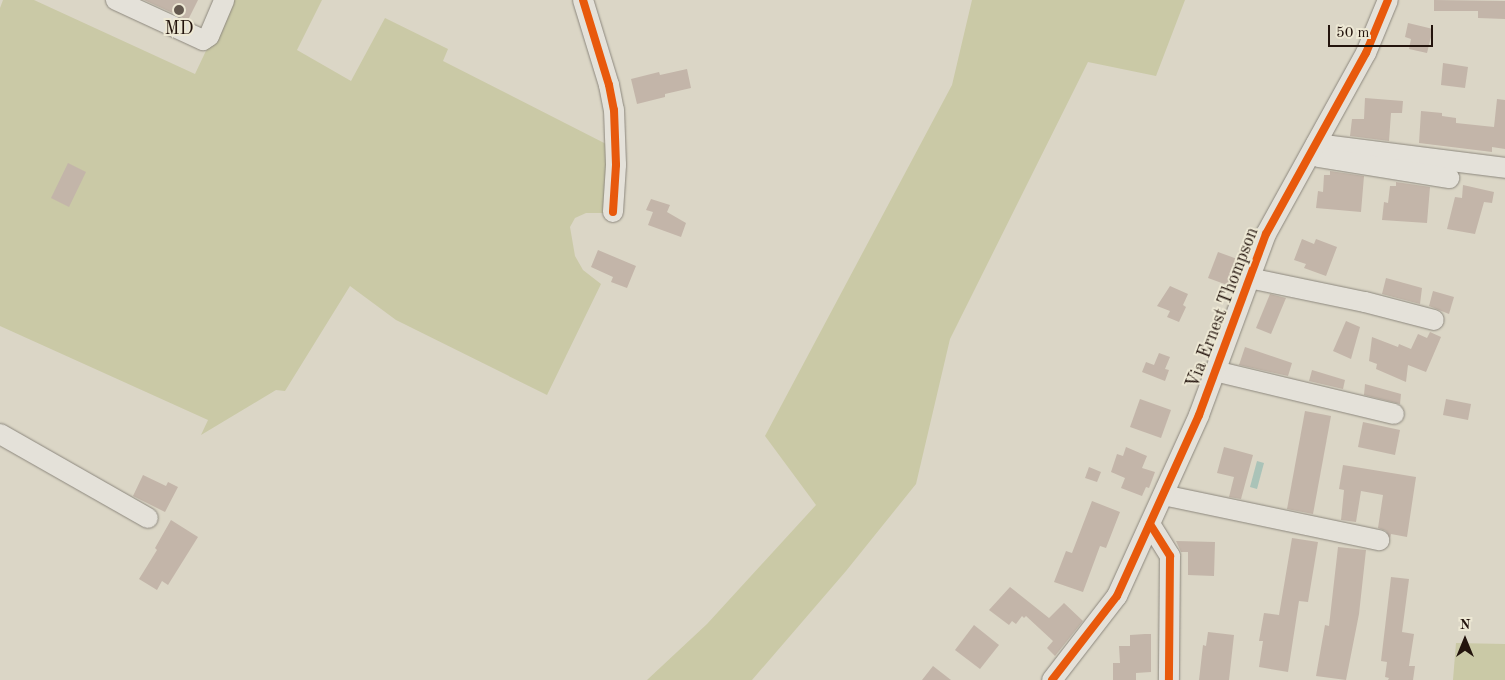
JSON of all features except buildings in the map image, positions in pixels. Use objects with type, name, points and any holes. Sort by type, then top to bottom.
[{"type":"street","points":[[116,0],[203,40],[208,36],[224,0]]},
{"type":"street","points":[[583,0],[609,85],[614,110],[616,165],[613,212]]},
{"type":"street","name":"Via Ernest Thompson","points":[[1052,680],[1118,596],[1199,415],[1266,234],[1366,53],[1388,0]]},
{"type":"street","points":[[1312,150],[1505,168]]},
{"type":"street","points":[[1312,150],[1449,178]]},
{"type":"street","points":[[1249,278],[1365,302],[1434,320]]},
{"type":"street","points":[[1215,371],[1394,414]]},
{"type":"street","points":[[0,434],[148,518]]},
{"type":"street","points":[[1163,495],[1379,540]]},
{"type":"street","points":[[1150,524],[1170,556],[1170,680]]},
{"type":"green space","points":[[3,0],[34,0],[195,74],[230,0],[322,0],[297,50],[351,81],[385,18],[448,49],[443,61],[612,147],[606,213],[586,213],[575,218],[570,227],[575,256],[583,270],[601,284],[547,395],[396,320],[350,286],[285,391],[276,390],[201,435],[208,420],[0,326],[0,8]]},
{"type":"green space","points":[[972,0],[1185,0],[1156,76],[1088,62],[950,339],[916,484],[846,571],[752,680],[647,680],[707,624],[816,505],[765,436],[952,85]]},
{"type":"green space","points":[[1456,643],[1505,644],[1505,680],[1453,680]]},
{"type":"shaded area","points":[[1257,461],[1264,463],[1257,489],[1250,487]]},
{"type":"cycle path","points":[[583,0],[609,85],[614,110],[616,165],[613,212]]},
{"type":"cycle path","points":[[1052,680],[1117,596],[1199,415],[1266,234],[1366,53],[1388,0]]},
{"type":"cycle path","points":[[1150,524],[1170,556],[1169,680]]},
{"type":"place","name":"MD","points":[[179,10]]}]
